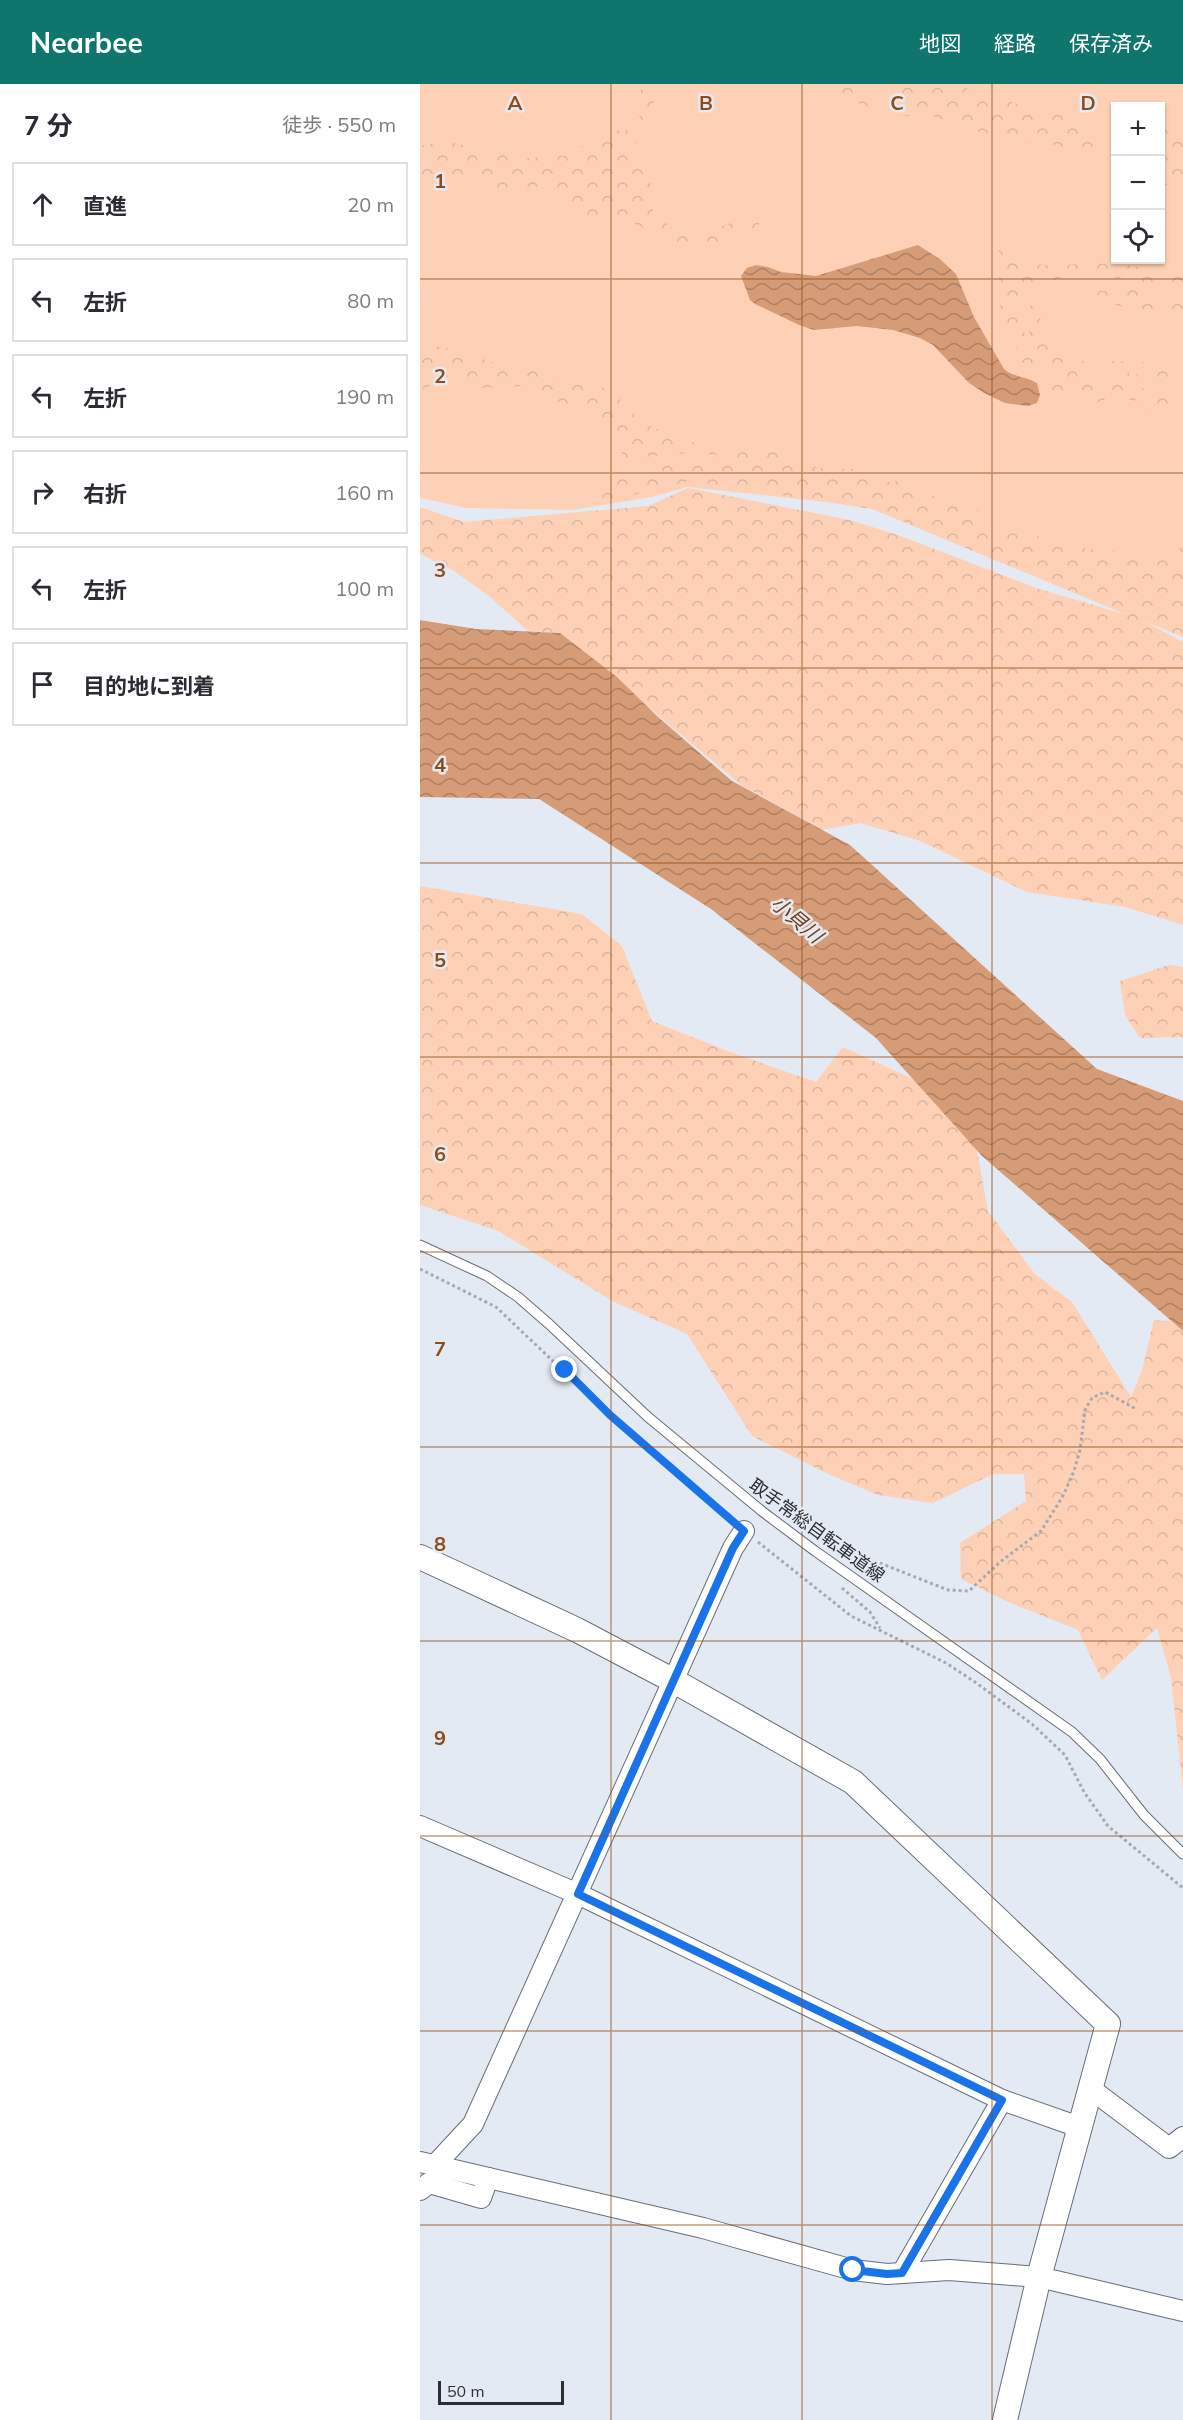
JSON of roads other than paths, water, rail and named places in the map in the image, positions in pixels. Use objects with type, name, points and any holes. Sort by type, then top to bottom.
[{"type":"street","points":[[427,2164],[473,2124],[733,1548],[744,1531]]},
{"type":"street","points":[[420,1557],[577,1630],[674,1681],[853,1782],[1108,2024],[1039,2277],[1005,2420]]},
{"type":"street","points":[[420,1826],[578,1894],[1002,2100],[1079,2127]]},
{"type":"street","points":[[1091,2089],[1169,2148],[1183,2137]]},
{"type":"street","points":[[902,2273],[1002,2100]]},
{"type":"street","points":[[427,2164],[703,2228],[853,2270],[887,2274],[949,2270],[1039,2277],[1183,2311]]},
{"type":"street","points":[[420,2190],[429,2183],[481,2198],[488,2178]]},
{"type":"lane","name":"取手常総自転車道線","points":[[420,1245],[487,1276],[518,1297],[648,1417],[725,1482],[809,1547],[1072,1732],[1100,1759],[1144,1815],[1183,1854]]},
{"type":"water","points":[[918,245],[941,260],[956,274],[974,317],[1004,369],[1011,374],[1037,383],[1040,395],[1037,403],[1028,406],[1005,403],[984,393],[969,383],[933,345],[920,338],[893,330],[857,326],[814,330],[799,325],[750,300],[741,276],[747,268],[756,265],[781,272],[816,276]]},
{"type":"water","name":"小貝川","points":[[420,620],[476,629],[560,633],[617,677],[657,716],[732,781],[850,845],[1097,1069],[1183,1101],[1183,1331],[982,1156],[876,1038],[711,909],[539,799],[420,797]]}]
